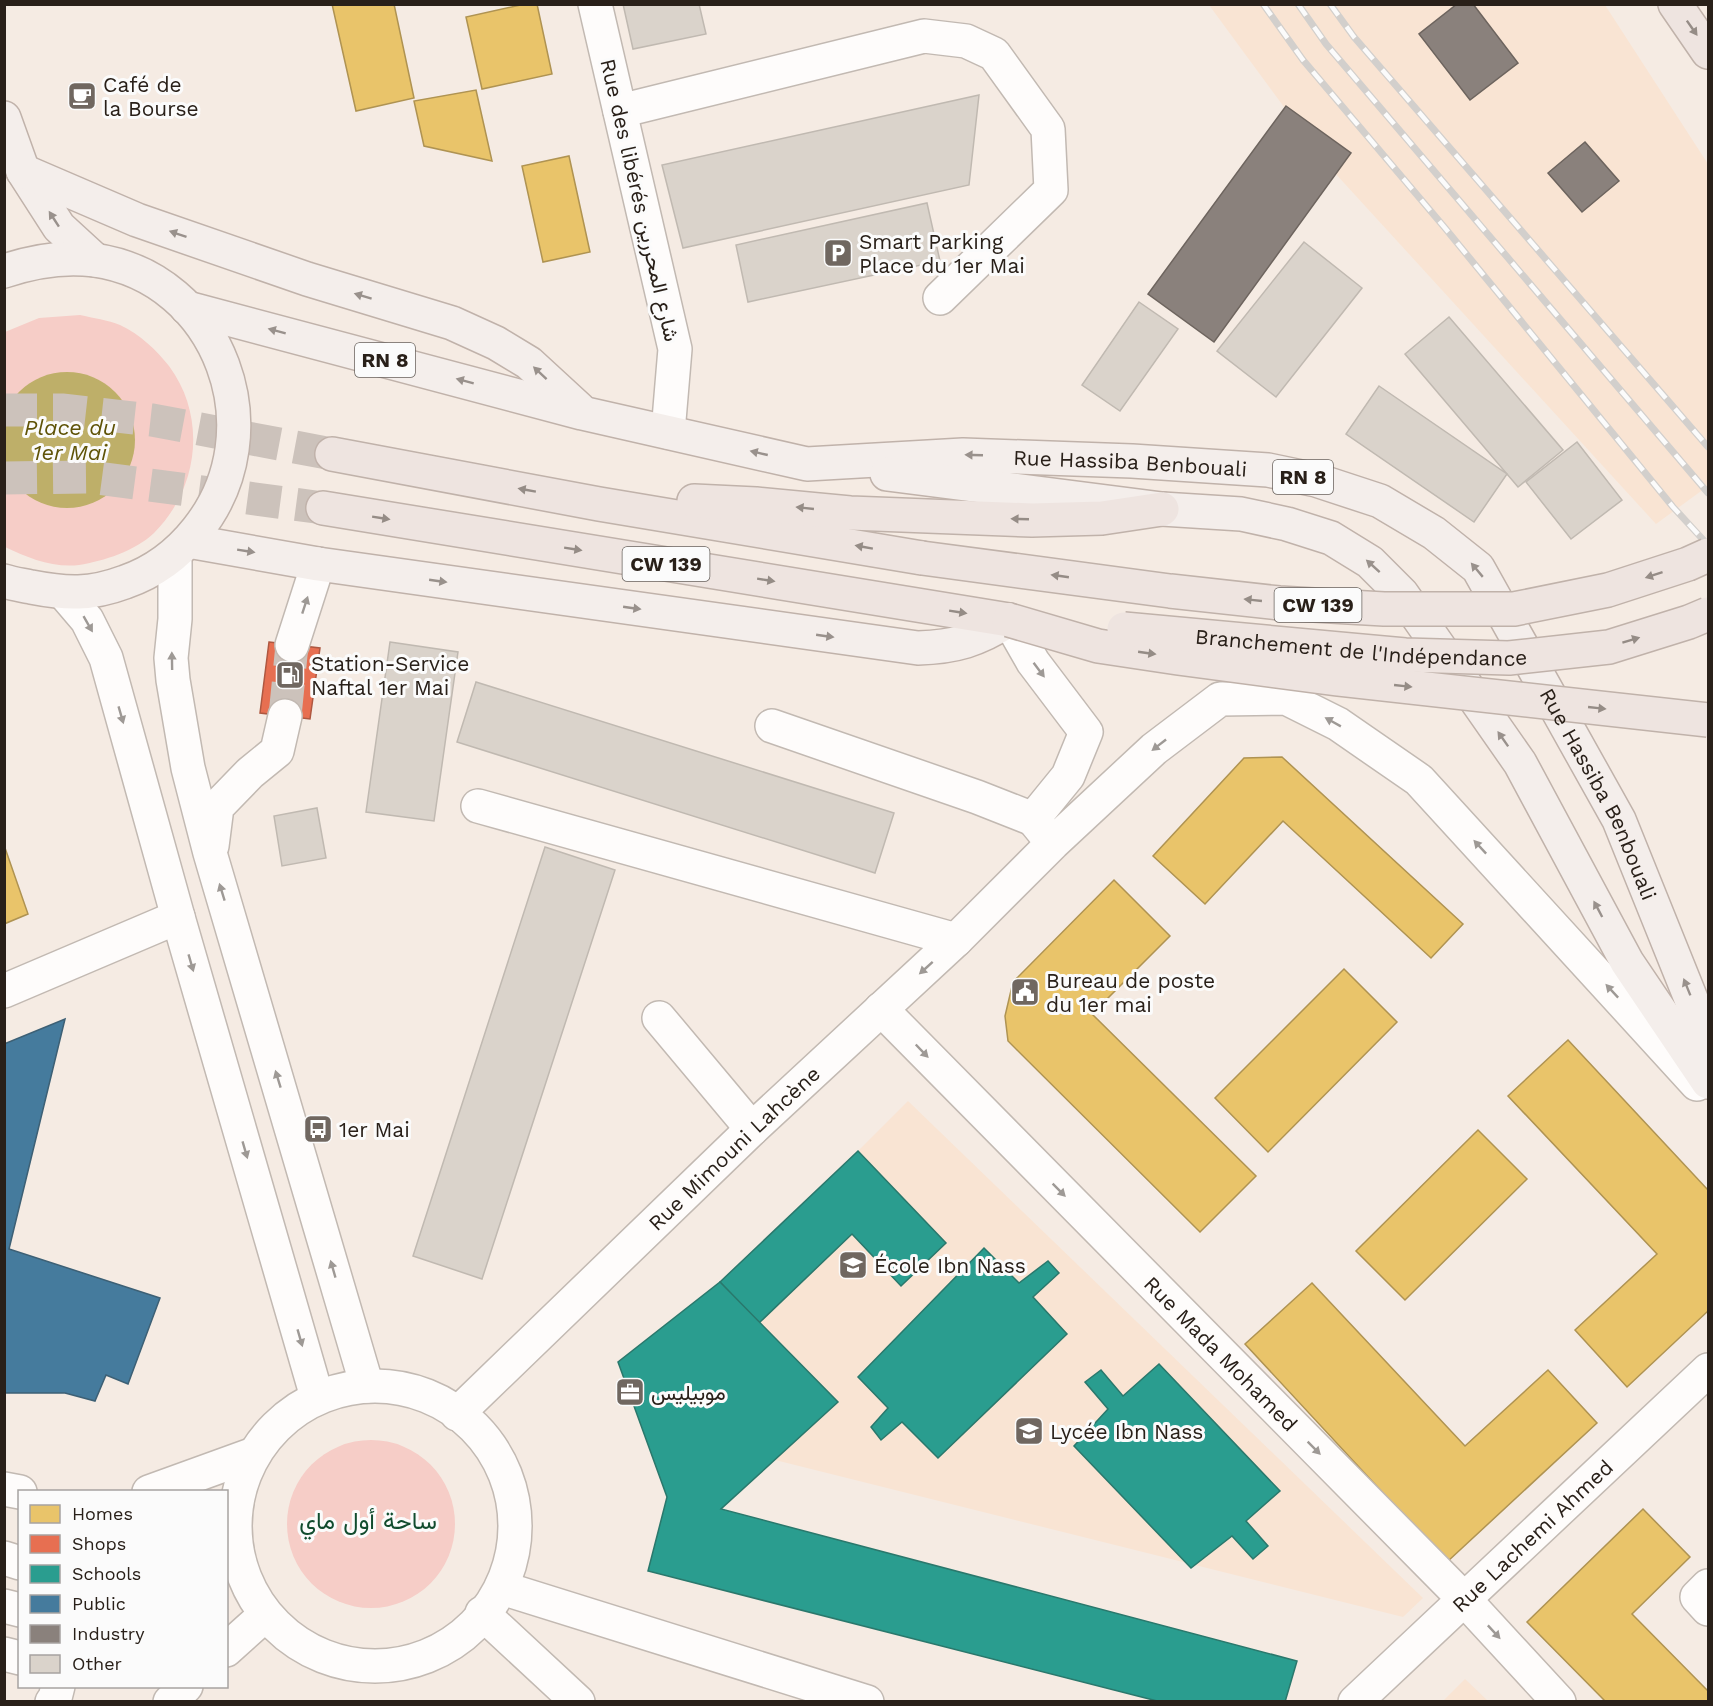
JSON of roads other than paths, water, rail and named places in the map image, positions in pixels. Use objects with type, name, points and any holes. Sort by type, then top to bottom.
[{"type":"highway","points":[[1676,4],[1708,52]]},
{"type":"highway","name":"CW 139","points":[[332,454],[599,504]]},
{"type":"highway","points":[[599,504],[688,501],[756,504],[850,513],[1032,520],[1102,518],[1162,509]]},
{"type":"highway","name":"Branchement de l'Indépendance","points":[[599,504],[922,558],[1170,591],[1279,603],[1384,609],[1514,609],[1608,590],[1688,564],[1708,555]]},
{"type":"highway","name":"CW 139","points":[[323,508],[1009,620],[1098,646],[1337,678],[1708,720]]},
{"type":"highway","name":"Branchement de l'Indépendance","points":[[1009,620],[1405,655],[1509,658],[1609,647],[1708,614]]},
{"type":"main road","points":[[4,117],[23,171],[59,227],[95,260]]},
{"type":"main road","points":[[23,171],[137,220],[307,279],[452,322],[496,343],[529,363],[582,413]]},
{"type":"main road","points":[[4,271],[30,262],[62,258],[95,260],[129,269],[160,285],[187,308],[207,333],[223,362],[232,393],[235,424],[232,457],[224,487],[209,516],[181,548],[141,577],[103,590],[64,593],[4,580]]},
{"type":"main road","name":"RN 8","points":[[187,308],[582,413]]},
{"type":"main road","name":"Rue Hassiba Benbouali","points":[[582,413],[807,464],[1162,509],[1241,514],[1287,524],[1331,538],[1370,562],[1401,594],[1520,763],[1627,962],[1708,1082]]},
{"type":"main road","name":"Rue Hassiba Benbouali","points":[[807,464],[963,455],[1132,461],[1268,470],[1316,480],[1380,501],[1434,533],[1478,568],[1619,820],[1708,1041]]},
{"type":"main road","points":[[181,548],[318,564],[918,648],[942,648],[966,642],[989,633],[1009,620]]},
{"type":"street","name":"Rue des libérés شارع المحررين","points":[[595,4],[675,350],[668,432]]},
{"type":"street","points":[[620,111],[924,36],[966,41],[994,54],[1048,129],[1051,190],[940,298]]},
{"type":"street","points":[[181,548],[171,658],[188,768],[210,853],[367,1386]]},
{"type":"street","points":[[292,645],[318,564]]},
{"type":"street","points":[[64,593],[87,620],[106,658],[178,917],[317,1397]]},
{"type":"street","points":[[1009,620],[1033,662],[1086,732],[1043,831]]},
{"type":"street","points":[[1043,831],[1220,699],[1286,698],[1338,724],[1419,780],[1708,1096]]},
{"type":"street","points":[[210,853],[217,807],[250,772],[278,751],[285,716]]},
{"type":"street","points":[[772,726],[977,797],[1043,831]]},
{"type":"street","points":[[478,806],[956,940]]},
{"type":"street","name":"Rue Mimouni Lahcène","points":[[457,1414],[752,1129],[956,940],[1013,884],[1043,831]]},
{"type":"street","points":[[4,991],[178,917]]},
{"type":"street","name":"Rue Mada Mohamed","points":[[881,1009],[1464,1599],[1559,1701]]},
{"type":"street","points":[[659,1018],[752,1129]]},
{"type":"street","name":"Rue Lachemi Ahmed","points":[[1355,1701],[1708,1370]]},
{"type":"street","points":[[367,1386],[416,1391],[449,1407],[486,1439],[504,1468],[516,1515],[516,1541],[502,1588],[467,1633],[422,1659],[374,1667],[328,1659],[285,1635],[265,1615],[242,1572],[234,1515],[254,1454],[276,1425],[317,1397],[367,1386]]},
{"type":"street","points":[[152,1490],[254,1454]]},
{"type":"street","points":[[1708,1586],[1697,1597],[1708,1609]]},
{"type":"street","points":[[502,1588],[867,1701]]},
{"type":"street","points":[[482,1613],[578,1701]]},
{"type":"street","points":[[228,1648],[265,1615]]},
{"type":"street","points":[[744,1663],[788,1701]]},
{"type":"street","points":[[51,1701],[56,1698],[58,1688]]},
{"type":"street","points":[[170,1701],[184,1688]]},
{"type":"water","name":"Place du 1er Mai","points":[[67,372],[93,378],[115,392],[129,414],[135,440],[129,466],[115,488],[93,502],[67,508],[41,502],[19,488],[5,466],[-1,440],[5,414],[19,392],[41,378]]},
{"type":"tunnel","points":[[4,410],[62,410],[152,420],[332,454]]},
{"type":"tunnel","points":[[4,478],[90,477],[323,508]]},
{"type":"tunnel","points":[[285,716],[292,645]]},
{"type":"railway","points":[[1263,4],[1303,60],[1445,228],[1673,507],[1708,545]]},
{"type":"railway","points":[[1298,4],[1326,44],[1708,493]]},
{"type":"railway","points":[[1330,4],[1354,37],[1708,447]]},
{"type":"place","name":"Café de la Bourse","points":[[82,96]]},
{"type":"place","name":"Smart Parking Place du 1er Mai","points":[[838,253]]},
{"type":"place","name":"Station-Service Naftal 1er Mai","points":[[290,675]]},
{"type":"place","name":"Bureau de poste du 1er mai","points":[[1025,992]]},
{"type":"place","name":"1er Mai","points":[[318,1129]]},
{"type":"place","name":"École Ibn Nass","points":[[853,1265]]},
{"type":"place","name":"موبيليس","points":[[630,1392]]},
{"type":"place","name":"Lycée Ibn Nass","points":[[1029,1431]]},
{"type":"district","name":"ساحة أول ماي","points":[[368,1521]]}]
